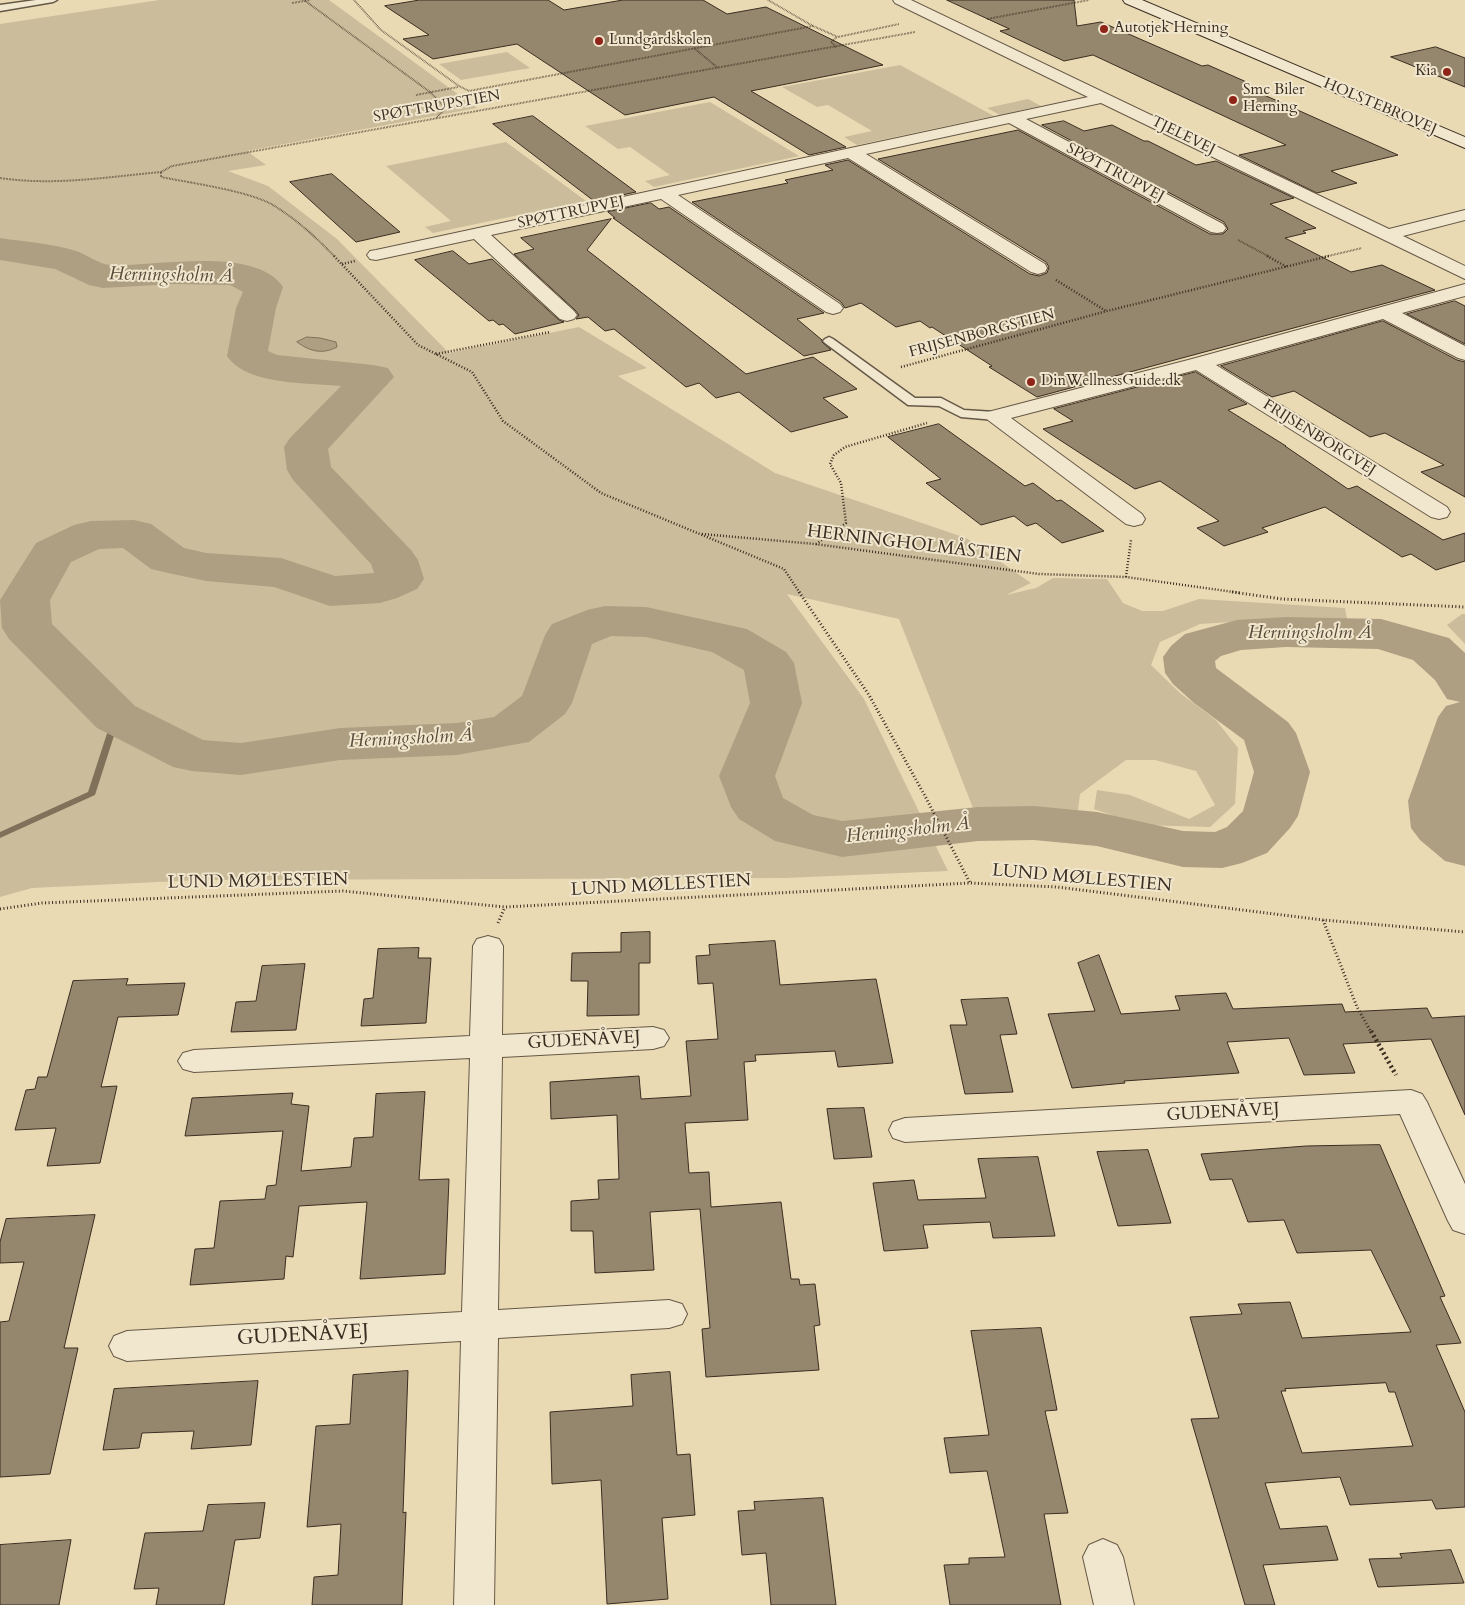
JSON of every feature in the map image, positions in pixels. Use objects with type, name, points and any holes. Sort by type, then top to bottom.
[{"type":"street","name":"TJELEVEJ","points":[[900,0],[1465,273]]},
{"type":"street","name":"HOLSTEBROVEJ","points":[[1130,0],[1465,143]]},
{"type":"street","points":[[1166,0],[1232,27]]},
{"type":"street","name":"SPØTTRUPVEJ","points":[[376,255],[1103,98]]},
{"type":"street","name":"SPØTTRUPVEJ","points":[[1012,118],[1218,228]]},
{"type":"street","points":[[852,152],[1038,268]]},
{"type":"street","points":[[664,193],[833,308]]},
{"type":"street","points":[[1395,239],[1465,215]]},
{"type":"street","points":[[1395,239],[1465,227]]},
{"type":"street","points":[[478,233],[566,314]]},
{"type":"street","points":[[995,416],[1199,363],[1465,290]]},
{"type":"street","points":[[1385,312],[1465,354]]},
{"type":"street","name":"FRIJSENBORGVEJ","points":[[1199,363],[1439,512]]},
{"type":"street","points":[[995,416],[1134,519]]},
{"type":"street","points":[[474,1605],[488,946]]},
{"type":"street","name":"GUDENÅVEJ","points":[[194,1061],[653,1038]]},
{"type":"street","points":[[1411,1102],[1465,1221]]},
{"type":"street","name":"GUDENÅVEJ","points":[[905,1130],[1411,1102]]},
{"type":"street","name":"GUDENÅVEJ","points":[[127,1346],[669,1314]]},
{"type":"street","points":[[1103,1557],[1114,1605]]},
{"type":"lane","points":[[0,8],[53,0]]},
{"type":"lane","points":[[829,340],[912,402],[941,402],[962,413],[995,416]]},
{"type":"path","points":[[304,0],[430,92],[446,108],[435,118]]},
{"type":"path","points":[[292,3],[310,0]]},
{"type":"path","points":[[354,0],[381,30],[459,86],[469,91],[813,26]]},
{"type":"path","points":[[768,0],[813,26],[838,37]]},
{"type":"path","points":[[979,20],[1089,0]]},
{"type":"path","points":[[836,47],[831,42],[838,37],[934,17]]},
{"type":"path","name":"SPØTTRUPSTIEN","points":[[161,172],[172,166],[921,31]]},
{"type":"path","points":[[694,48],[718,68]]},
{"type":"path","points":[[416,94],[459,86]]},
{"type":"path","name":"HERNINGHOLMÅSTIEN","points":[[0,178],[44,181],[161,172],[161,177],[254,197],[273,205],[318,239],[418,346],[472,372],[503,421],[601,493],[784,569],[869,696],[925,796],[970,884]]},
{"type":"path","points":[[1218,228],[1288,268]]},
{"type":"path","name":"FRIJSENBORGSTIEN","points":[[897,368],[1107,311],[1288,268],[1395,239]]},
{"type":"path","name":"FRIJSENBORGSTIEN","points":[[1038,268],[1107,311]]},
{"type":"path","points":[[436,354],[580,326],[566,314]]},
{"type":"path","points":[[815,544],[846,523],[841,483],[830,464],[834,455],[845,447],[962,413]]},
{"type":"path","points":[[1126,577],[1134,519]]},
{"type":"path","name":"HERNINGHOLMÅSTIEN","points":[[699,533],[815,544],[1039,574],[1126,577],[1282,599],[1465,607]]},
{"type":"path","name":"LUND MØLLESTIEN","points":[[0,909],[42,904],[267,893],[343,892],[505,907],[970,884],[1057,887],[1323,920],[1465,932]]},
{"type":"path","points":[[1323,920],[1357,1007],[1411,1102]]},
{"type":"shaded area","points":[[159,0],[329,0],[477,108],[247,151],[266,165],[228,171],[268,186],[337,239],[449,353],[579,327],[647,368],[618,376],[775,473],[966,538],[1031,583],[1006,595],[1036,588],[1053,578],[1107,579],[1123,603],[1142,611],[1163,611],[1199,599],[1345,608],[1347,619],[1293,618],[1200,624],[1160,642],[1151,665],[1180,693],[1216,720],[1238,748],[1235,804],[1210,827],[1140,825],[1094,809],[1097,790],[1130,795],[1189,819],[1215,805],[1196,771],[1155,760],[1126,760],[1080,794],[1078,810],[973,808],[899,619],[787,594],[864,699],[948,871],[785,878],[201,880],[32,888],[0,897],[0,24]]},
{"type":"shaded area","points":[[507,52],[530,68],[461,80],[439,64]]},
{"type":"shaded area","points":[[900,65],[994,116],[857,145],[844,137],[872,131],[828,105],[817,107],[782,87]]},
{"type":"shaded area","points":[[1028,99],[1041,106],[1000,115],[987,108]]},
{"type":"shaded area","points":[[710,102],[799,156],[654,187],[645,181],[670,175],[630,147],[618,149],[585,126]]},
{"type":"shaded area","points":[[506,142],[586,201],[433,233],[425,227],[451,221],[386,166]]},
{"type":"shaded area","points":[[307,337],[336,342],[337,347],[326,351],[316,351],[306,348],[297,342]]},
{"type":"shaded area","points":[[1462,614],[1465,614],[1465,644],[1447,625]]},
{"type":"building","name":"Lundgårdskolen","points":[[420,0],[548,0],[564,10],[623,0],[703,0],[727,14],[766,7],[883,65],[751,91],[846,147],[809,155],[714,97],[625,115],[517,44],[433,59],[403,39],[429,35],[385,6]]},
{"type":"building","points":[[947,0],[1074,0],[1077,26],[1101,22],[1202,66],[1208,65],[1251,84],[1244,86],[1398,155],[1331,171],[1357,183],[1317,193],[1239,155],[1286,145],[1093,55],[1064,61],[1000,31],[1009,29]]},
{"type":"building","name":"Kia","points":[[1436,47],[1465,58],[1465,87],[1391,57]]},
{"type":"building","points":[[533,116],[636,192],[594,201],[493,124]]},
{"type":"building","points":[[1064,121],[1084,131],[1112,125],[1196,165],[1216,161],[1294,198],[1270,204],[1316,228],[1303,231],[1306,233],[1285,238],[1351,272],[1382,265],[1435,290],[1037,397],[989,367],[992,366],[932,327],[930,328],[920,321],[896,327],[861,303],[845,308],[841,302],[692,202],[788,183],[785,180],[833,170],[825,165],[848,160],[1030,274],[1039,276],[1047,273],[1049,267],[1046,262],[878,159],[1018,130],[1210,234],[1223,234],[1228,229],[1224,222],[1042,125]]},
{"type":"building","points":[[332,174],[400,232],[356,242],[290,182]]},
{"type":"building","points":[[651,203],[659,209],[669,207],[824,313],[797,319],[831,350],[804,356],[613,218],[615,218],[608,212]]},
{"type":"building","points":[[611,219],[587,250],[746,374],[813,357],[857,389],[823,398],[848,417],[791,432],[739,392],[716,398],[699,383],[686,387],[614,329],[605,331],[588,317],[576,319],[579,315],[575,310],[514,254],[534,249],[521,238]]},
{"type":"building","points":[[453,251],[469,264],[492,259],[559,320],[564,322],[515,334],[503,324],[499,325],[493,320],[489,321],[415,260]]},
{"type":"building","points":[[1455,301],[1465,306],[1465,344],[1407,314]]},
{"type":"building","points":[[1383,321],[1457,360],[1465,362],[1465,497],[1421,472],[1444,465],[1385,433],[1370,437],[1294,391],[1272,397],[1221,366]]},
{"type":"building","points":[[1196,372],[1247,404],[1228,410],[1286,446],[1348,489],[1357,486],[1443,540],[1465,533],[1465,561],[1436,570],[1411,554],[1402,557],[1325,507],[1262,528],[1268,532],[1224,546],[1197,528],[1219,521],[1160,481],[1135,489],[1043,429],[1073,421],[1054,409]]},
{"type":"building","points":[[939,424],[1025,486],[1033,483],[1057,501],[1061,500],[1104,531],[1062,543],[1036,523],[1027,526],[1014,516],[981,525],[926,483],[941,479],[888,437]]},
{"type":"building","points":[[650,932],[650,963],[639,963],[639,1015],[587,1016],[588,981],[571,981],[572,953],[621,952],[621,933]]},
{"type":"building","points":[[775,941],[780,985],[876,979],[893,1063],[838,1067],[835,1051],[755,1055],[756,1061],[744,1062],[748,1120],[685,1123],[689,1173],[709,1172],[711,1207],[781,1202],[791,1279],[799,1279],[800,1285],[815,1284],[820,1325],[814,1326],[819,1370],[706,1377],[702,1329],[710,1328],[700,1209],[650,1212],[654,1270],[595,1273],[593,1231],[571,1231],[571,1201],[599,1199],[598,1180],[619,1179],[617,1115],[551,1119],[550,1082],[639,1076],[641,1099],[691,1096],[686,1041],[718,1039],[713,983],[698,984],[696,956],[710,955],[709,945]]},
{"type":"building","points":[[419,948],[418,958],[431,958],[426,1023],[361,1026],[364,999],[373,998],[378,949]]},
{"type":"building","points":[[1099,955],[1121,1014],[1180,1010],[1175,996],[1226,993],[1233,1009],[1342,1004],[1345,1012],[1427,1008],[1432,1018],[1465,1016],[1465,1115],[1431,1039],[1343,1044],[1355,1073],[1304,1075],[1289,1038],[1227,1042],[1239,1073],[1124,1081],[1125,1083],[1072,1088],[1048,1014],[1095,1011],[1078,963]]},
{"type":"building","points":[[305,964],[296,1030],[231,1032],[236,1002],[256,1001],[262,966]]},
{"type":"building","points":[[128,979],[126,985],[185,983],[178,1015],[118,1017],[101,1087],[117,1086],[100,1163],[47,1166],[56,1128],[15,1130],[26,1090],[35,1089],[38,1077],[47,1077],[73,981]]},
{"type":"building","points":[[1008,998],[1017,1034],[1000,1035],[1013,1092],[965,1094],[950,1025],[967,1025],[961,1000]]},
{"type":"building","points":[[425,1092],[419,1180],[449,1179],[445,1274],[360,1279],[367,1202],[299,1206],[293,1257],[286,1256],[284,1279],[190,1285],[195,1249],[214,1248],[220,1201],[265,1199],[267,1186],[276,1185],[283,1131],[185,1136],[192,1098],[293,1093],[291,1104],[309,1106],[301,1171],[351,1167],[354,1138],[373,1137],[376,1094]]},
{"type":"building","points":[[864,1108],[872,1157],[834,1159],[827,1109]]},
{"type":"building","points":[[1380,1145],[1445,1296],[1440,1297],[1461,1343],[1436,1345],[1465,1412],[1465,1507],[1436,1509],[1432,1500],[1350,1505],[1340,1477],[1265,1483],[1280,1529],[1327,1526],[1338,1560],[1263,1565],[1275,1605],[1245,1605],[1191,1419],[1219,1418],[1190,1317],[1242,1314],[1238,1304],[1290,1302],[1302,1338],[1411,1332],[1371,1250],[1297,1253],[1284,1220],[1248,1222],[1232,1179],[1210,1180],[1201,1154],[1306,1146]],"holes":[[[1386,1383],[1389,1392],[1395,1392],[1413,1446],[1302,1453],[1281,1391],[1286,1391],[1285,1389]]]},
{"type":"building","points":[[1148,1150],[1171,1223],[1118,1226],[1097,1152]]},
{"type":"building","points":[[1038,1157],[1055,1236],[993,1238],[990,1222],[923,1225],[928,1248],[884,1251],[873,1183],[914,1180],[918,1200],[986,1198],[978,1159]]},
{"type":"building","points":[[95,1215],[64,1348],[78,1348],[50,1474],[0,1477],[0,1322],[9,1321],[24,1262],[0,1263],[0,1242],[6,1219]]},
{"type":"building","points":[[1041,1328],[1057,1410],[1045,1411],[1068,1513],[1044,1514],[1061,1605],[950,1605],[944,1565],[969,1564],[969,1558],[1005,1557],[987,1471],[950,1473],[944,1438],[989,1435],[971,1331]]},
{"type":"building","points":[[408,1371],[403,1513],[406,1512],[402,1605],[312,1605],[314,1577],[338,1575],[341,1524],[307,1527],[316,1426],[350,1424],[353,1375]]},
{"type":"building","points":[[670,1372],[677,1455],[690,1454],[695,1515],[662,1518],[668,1599],[607,1604],[601,1480],[552,1484],[550,1412],[633,1406],[631,1375]]},
{"type":"building","points":[[258,1381],[251,1445],[191,1449],[194,1431],[142,1433],[139,1448],[103,1450],[114,1389]]},
{"type":"building","points":[[823,1498],[836,1605],[771,1605],[766,1553],[742,1555],[738,1511],[755,1510],[754,1502]]},
{"type":"building","points":[[265,1503],[260,1538],[235,1540],[224,1605],[156,1605],[159,1588],[134,1589],[145,1533],[203,1531],[208,1505]]},
{"type":"building","points":[[71,1540],[59,1605],[0,1605],[0,1545]]},
{"type":"building","points":[[1451,1550],[1464,1583],[1378,1587],[1369,1559],[1402,1558],[1400,1554]]},
{"type":"waterway","name":"Herningsholm Å","points":[[0,249],[64,259],[103,277],[174,273],[237,274],[264,287],[256,308],[247,356],[268,366],[373,377],[306,447],[309,470],[394,560],[400,579],[380,588],[330,591],[281,573],[206,567],[168,559],[134,534],[91,535],[53,553],[25,600],[27,628],[116,717],[192,755],[241,759],[340,744],[457,739],[510,731],[546,703],[570,635],[605,621],[646,622],[729,640],[768,663],[776,703],[747,776],[759,807],[795,829],[842,839],[978,824],[1034,823],[1097,829],[1183,849],[1222,850],[1247,840],[1270,816],[1282,772],[1269,733],[1213,692],[1191,673],[1189,657],[1203,645],[1237,635],[1286,632],[1381,634],[1431,649],[1457,673],[1465,688]]},
{"type":"waterway","points":[[0,835],[92,793],[116,717]]},
{"type":"waterway","name":"Herningsholm Å","points":[[1465,717],[1436,801],[1440,828],[1465,848]]},
{"type":"place","name":"Autotjek Herning","points":[[1104,29]]},
{"type":"place","name":"Lundgårdskolen","points":[[599,41]]},
{"type":"place","name":"Kia","points":[[1447,72]]},
{"type":"place","name":"Smc Biler Herning","points":[[1233,100]]},
{"type":"place","name":"DinWellnessGuide.dk","points":[[1031,382]]}]
